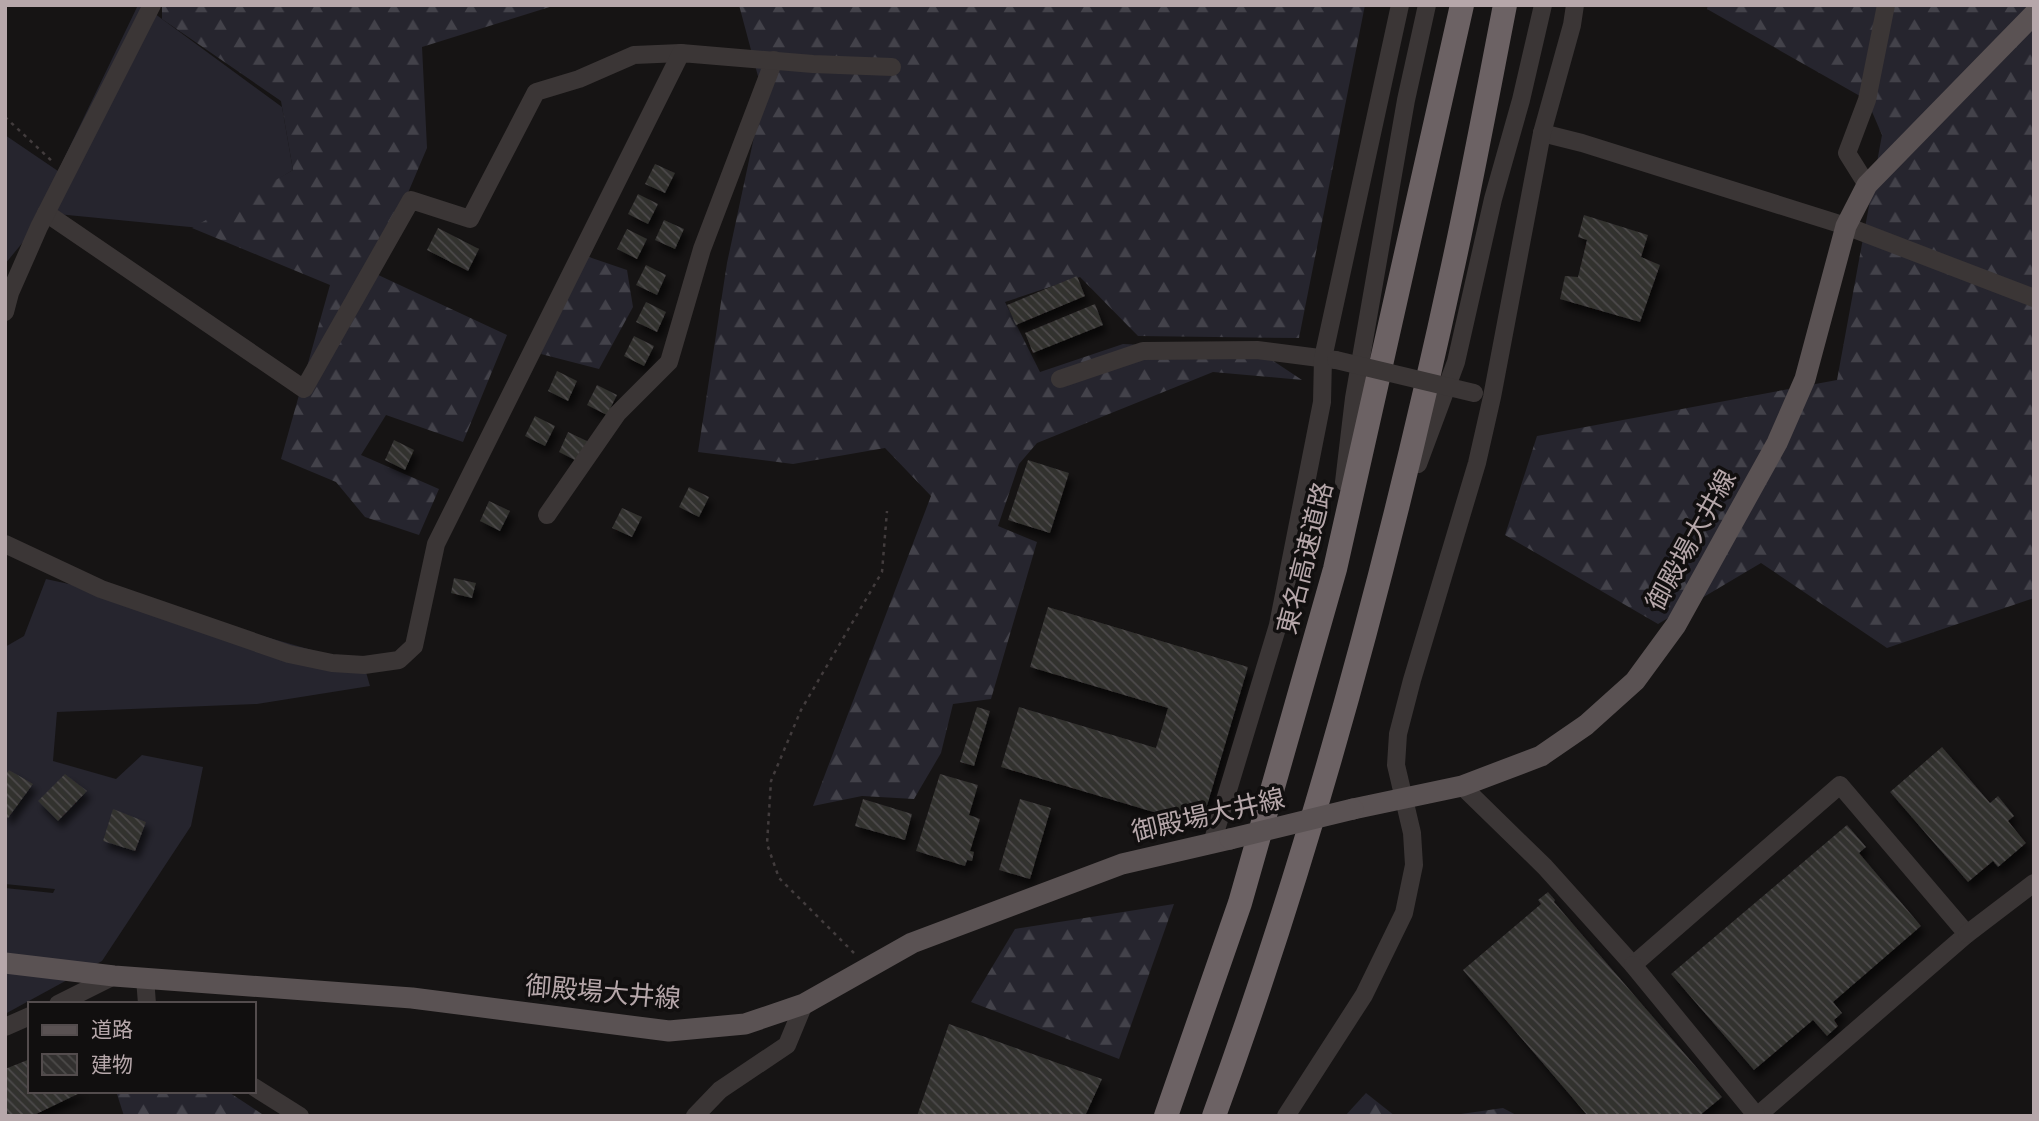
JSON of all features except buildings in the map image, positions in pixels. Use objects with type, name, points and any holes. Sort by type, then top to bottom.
[{"type":"highway","name":"東名高速道路","points":[[1166,1116],[1240,904],[1335,569],[1462,5]]},
{"type":"highway","points":[[1214,1116],[1252,1012],[1292,886],[1386,548],[1454,264],[1505,5]]},
{"type":"main road","name":"御殿場大井線","points":[[5,964],[114,976],[412,998],[669,1031],[745,1024],[804,1004],[912,943],[1122,864],[1403,797],[1462,786],[1541,755],[1586,725],[1635,681],[1676,625],[1777,443],[1801,390],[1846,226],[1867,185],[2034,14]]},
{"type":"street","points":[[5,312],[10,293],[46,213],[152,5]]},
{"type":"street","points":[[1221,841],[1279,625],[1400,5]]},
{"type":"street","points":[[1335,569],[1354,398],[1406,100],[1427,5]]},
{"type":"street","points":[[1386,548],[1456,362],[1493,199],[1521,100],[1543,5]]},
{"type":"street","points":[[1286,1116],[1364,995],[1404,913],[1414,865],[1412,833],[1396,765],[1398,734],[1477,463],[1542,134],[1575,5]]},
{"type":"street","points":[[1867,185],[1847,153],[1867,100],[1886,5]]},
{"type":"street","points":[[46,213],[304,389],[411,200],[470,219],[536,92],[579,79],[634,55],[681,52],[813,64],[892,67]]},
{"type":"street","points":[[5,544],[101,589],[289,654],[332,663],[364,665],[399,660],[414,646],[436,544],[681,52]]},
{"type":"street","points":[[547,515],[617,414],[670,362],[702,249],[774,60]]},
{"type":"street","points":[[1542,134],[1582,143],[1846,226],[2034,298]]},
{"type":"street","points":[[1060,379],[1143,351],[1256,350],[1329,359],[1492,397]]},
{"type":"street","points":[[1633,965],[1840,785],[1966,934]]},
{"type":"street","points":[[1462,786],[1545,867],[1633,965],[1756,1115],[1966,934],[2034,883]]},
{"type":"street","points":[[62,1002],[114,976]]},
{"type":"street","points":[[145,978],[147,1002]]},
{"type":"street","points":[[695,1116],[720,1090],[787,1045],[804,1004]]},
{"type":"street","points":[[5,1027],[28,1017]]},
{"type":"street","points":[[256,1088],[300,1116]]},
{"type":"path","points":[[5,117],[66,174]]},
{"type":"path","points":[[869,968],[779,878],[767,844],[771,781],[801,710],[882,572],[887,511]]},
{"type":"green space","points":[[138,5],[143,5],[282,107],[293,170],[200,228],[47,213],[5,264],[5,135],[58,171]]},
{"type":"green space","points":[[162,5],[556,5],[422,47],[427,148],[374,273],[507,335],[463,442],[386,415],[361,455],[439,489],[419,535],[365,517],[336,482],[281,459],[330,285],[192,228],[293,170],[281,101],[162,19]]},
{"type":"green space","points":[[739,5],[1365,5],[1299,338],[1138,336],[1080,277],[1005,302],[1040,372],[1123,344],[1257,350],[1302,380],[1213,372],[1037,443],[1019,464],[998,526],[1037,542],[991,699],[953,704],[941,753],[914,799],[862,796],[813,806],[931,496],[885,448],[793,464],[698,452],[727,263],[763,95]]},
{"type":"green space","points":[[1708,5],[2034,5],[2034,598],[1887,648],[1761,563],[1658,624],[1505,535],[1537,436],[1837,380],[1882,135],[1867,100],[1707,9]]},
{"type":"green space","points":[[583,255],[627,270],[633,307],[599,369],[541,354],[569,275]]},
{"type":"green space","points":[[46,579],[124,596],[364,665],[370,686],[257,704],[57,712],[53,761],[116,779],[142,755],[203,767],[191,826],[102,961],[5,1014],[5,888],[53,893],[55,889],[5,884],[5,647],[24,636]]},
{"type":"green space","points":[[1174,904],[1119,1059],[971,1002],[1015,929]]},
{"type":"green space","points":[[117,1093],[230,1093],[265,1116],[124,1116]]},
{"type":"green space","points":[[1366,1093],[1395,1116],[1345,1116]]},
{"type":"green space","points":[[1503,1108],[1518,1116],[1447,1116]]}]
